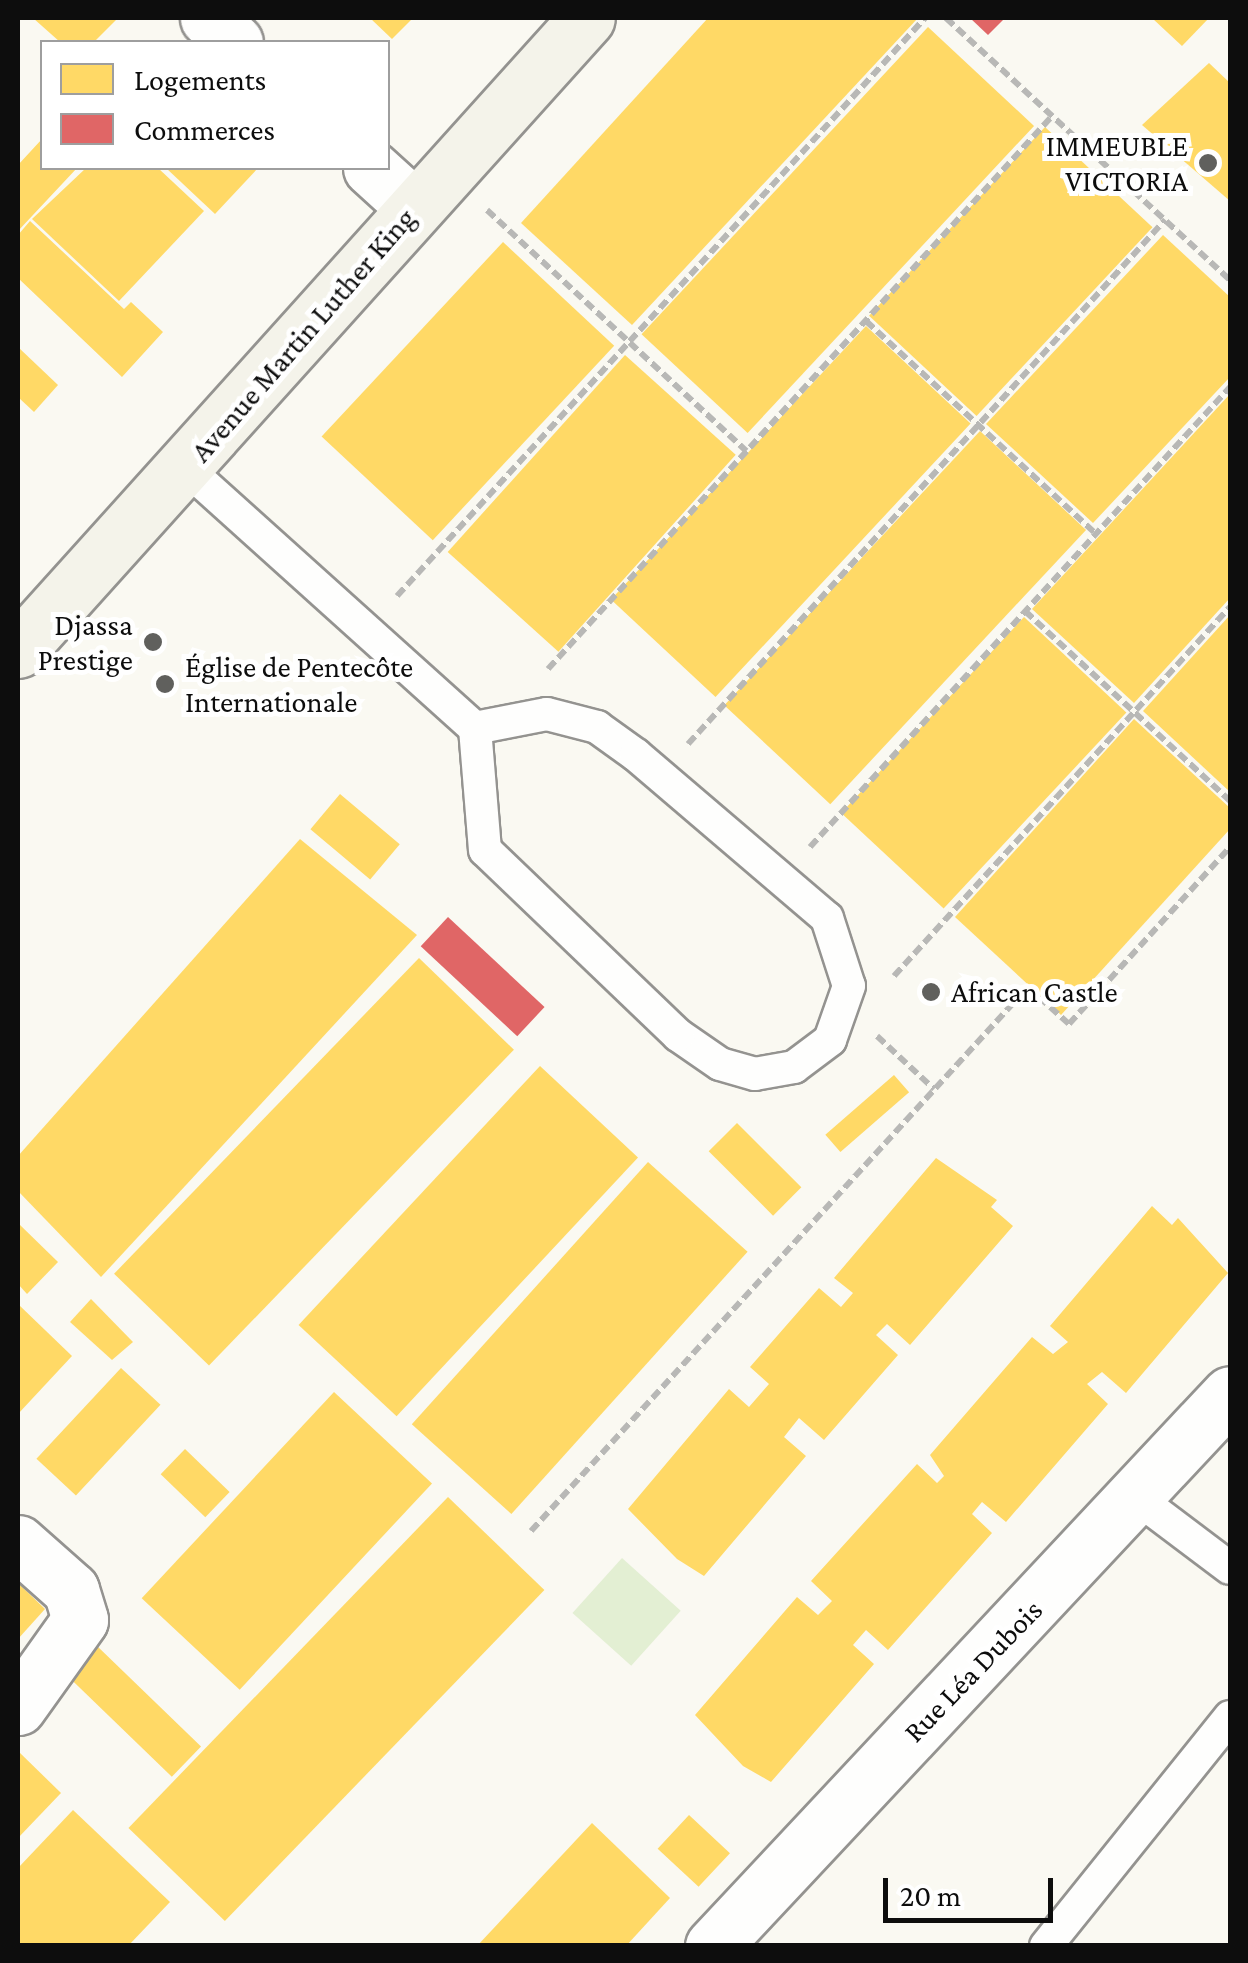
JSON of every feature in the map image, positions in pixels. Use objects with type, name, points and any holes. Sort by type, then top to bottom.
[{"type":"street","points":[[208,18],[234,40]]},
{"type":"street","name":"Avenue Martin Luther King","points":[[18,650],[186,468],[587,18]]},
{"type":"street","points":[[376,170],[430,190]]},
{"type":"street","name":"Rue Léa Dubois","points":[[712,1946],[1137,1498],[1230,1394]]},
{"type":"street","points":[[18,1543],[71,1590],[80,1620],[18,1707]]},
{"type":"lane","points":[[186,468],[367,628],[487,724],[547,714],[597,727],[660,774],[782,878],[827,918],[846,959],[851,1012],[830,1040],[794,1067],[755,1074],[678,1035],[485,850],[487,724]]},
{"type":"lane","points":[[1137,1498],[1230,1568]]},
{"type":"lane","points":[[1046,1946],[1230,1717]]},
{"type":"path","points":[[367,628],[925,18]]},
{"type":"path","points":[[946,18],[1230,280]]},
{"type":"path","points":[[487,724],[746,450],[1052,116]]},
{"type":"path","points":[[430,190],[629,342],[746,450]]},
{"type":"path","points":[[660,774],[1166,220]]},
{"type":"path","points":[[866,320],[1096,534]]},
{"type":"path","points":[[782,878],[1230,387]]},
{"type":"path","points":[[934,1089],[851,1012],[1135,713],[1230,607]]},
{"type":"path","points":[[1025,611],[1230,801]]},
{"type":"path","points":[[531,1531],[1028,986],[1069,1024],[1230,847]]},
{"type":"green space","points":[[622,1558],[681,1611],[631,1666],[572,1613]]},
{"type":"building: Logements","points":[[33,18],[118,18],[96,40],[58,40]]},
{"type":"building: Logements","points":[[370,18],[413,18],[392,39]]},
{"type":"building: Logements","points":[[708,18],[918,18],[632,325],[521,223]]},
{"type":"building: Logements","points":[[1152,18],[1209,18],[1182,46]]},
{"type":"building: Logements","points":[[928,27],[1034,126],[748,433],[642,334]]},
{"type":"building: Logements","name":"IMMEUBLE VICTORIA","points":[[1209,63],[1230,83],[1230,201],[1142,125]]},
{"type":"building: Logements","points":[[1045,127],[1153,227],[977,416],[869,316]]},
{"type":"building: Logements","points":[[40,141],[40,170],[75,170],[18,231],[18,165]]},
{"type":"building: Logements","points":[[84,170],[160,170],[204,211],[119,301],[32,219]]},
{"type":"building: Logements","points":[[168,170],[256,170],[215,214]]},
{"type":"building: Logements","points":[[30,221],[124,309],[131,302],[163,332],[122,377],[18,278],[18,235]]},
{"type":"building: Logements","points":[[1163,235],[1230,297],[1230,377],[1093,523],[986,424]]},
{"type":"building: Logements","points":[[503,242],[614,346],[433,540],[322,437]]},
{"type":"building: Logements","points":[[866,326],[971,424],[716,697],[611,600]]},
{"type":"building: Logements","points":[[18,347],[58,385],[34,412],[18,397]]},
{"type":"building: Logements","points":[[625,355],[736,455],[558,652],[448,552]]},
{"type":"building: Logements","points":[[1230,394],[1230,598],[1134,703],[1032,609]]},
{"type":"building: Logements","points":[[980,431],[1086,530],[830,804],[724,705]]},
{"type":"building: Logements","points":[[1230,615],[1230,792],[1143,711]]},
{"type":"building: Logements","points":[[1024,617],[1126,712],[944,908],[841,813]]},
{"type":"building: Logements","points":[[1134,719],[1230,808],[1230,829],[1061,1015],[955,917]]},
{"type":"building: Logements","points":[[340,794],[400,844],[370,879],[310,829]]},
{"type":"building: Logements","points":[[300,839],[417,935],[101,1277],[18,1191],[18,1156]]},
{"type":"building: Logements","points":[[419,958],[514,1050],[209,1365],[114,1274]]},
{"type":"building: Logements","points":[[540,1066],[638,1157],[397,1416],[299,1325]]},
{"type":"building: Logements","points":[[894,1075],[909,1092],[840,1152],[825,1135]]},
{"type":"building: Logements","points":[[737,1123],[801,1187],[773,1216],[709,1151]]},
{"type":"building: Logements","points":[[936,1158],[997,1200],[991,1207],[1013,1226],[910,1345],[887,1324],[876,1335],[898,1355],[824,1440],[799,1418],[784,1437],[806,1456],[704,1576],[677,1559],[628,1509],[729,1389],[749,1407],[769,1384],[750,1367],[819,1288],[841,1307],[853,1293],[834,1278]]},
{"type":"building: Logements","points":[[648,1162],[748,1252],[511,1514],[412,1424]]},
{"type":"building: Logements","points":[[1152,1206],[1172,1225],[1178,1218],[1228,1273],[1126,1393],[1102,1372],[1087,1384],[1108,1404],[1006,1522],[982,1502],[972,1514],[992,1533],[888,1650],[866,1630],[853,1645],[874,1664],[771,1782],[743,1766],[695,1715],[797,1597],[818,1615],[832,1601],[811,1581],[917,1464],[937,1483],[944,1476],[930,1455],[1032,1337],[1053,1354],[1068,1342],[1050,1326]]},
{"type":"building: Logements","points":[[18,1223],[58,1262],[27,1294],[18,1284]]},
{"type":"building: Logements","points":[[91,1299],[133,1342],[112,1360],[70,1322]]},
{"type":"building: Logements","points":[[18,1304],[72,1356],[18,1414]]},
{"type":"building: Logements","points":[[121,1368],[160,1405],[76,1496],[36,1459]]},
{"type":"building: Logements","points":[[334,1392],[432,1483],[240,1690],[142,1598]]},
{"type":"building: Logements","points":[[185,1449],[230,1492],[205,1517],[161,1474]]},
{"type":"building: Logements","points":[[448,1497],[544,1590],[225,1921],[128,1828]]},
{"type":"building: Logements","points":[[18,1583],[45,1609],[18,1639]]},
{"type":"building: Logements","points":[[96,1645],[201,1746],[172,1777],[67,1675]]},
{"type":"building: Logements","points":[[18,1751],[61,1793],[18,1838]]},
{"type":"building: Logements","points":[[73,1810],[170,1902],[128,1946],[18,1946],[18,1868]]},
{"type":"building: Logements","points":[[689,1815],[730,1853],[699,1887],[658,1849]]},
{"type":"building: Logements","points":[[592,1823],[670,1898],[626,1946],[477,1946]]},
{"type":"building: Commerces","points":[[970,18],[1005,18],[988,35]]},
{"type":"building: Commerces","points":[[448,917],[545,1007],[517,1036],[421,946]]},
{"type":"place","name":"IMMEUBLE VICTORIA","points":[[1208,163]]},
{"type":"place","name":"Djassa Prestige","points":[[153,642]]},
{"type":"place","name":"Église de Pentecôte Internationale","points":[[165,684]]},
{"type":"place","name":"African Castle","points":[[931,992]]}]
